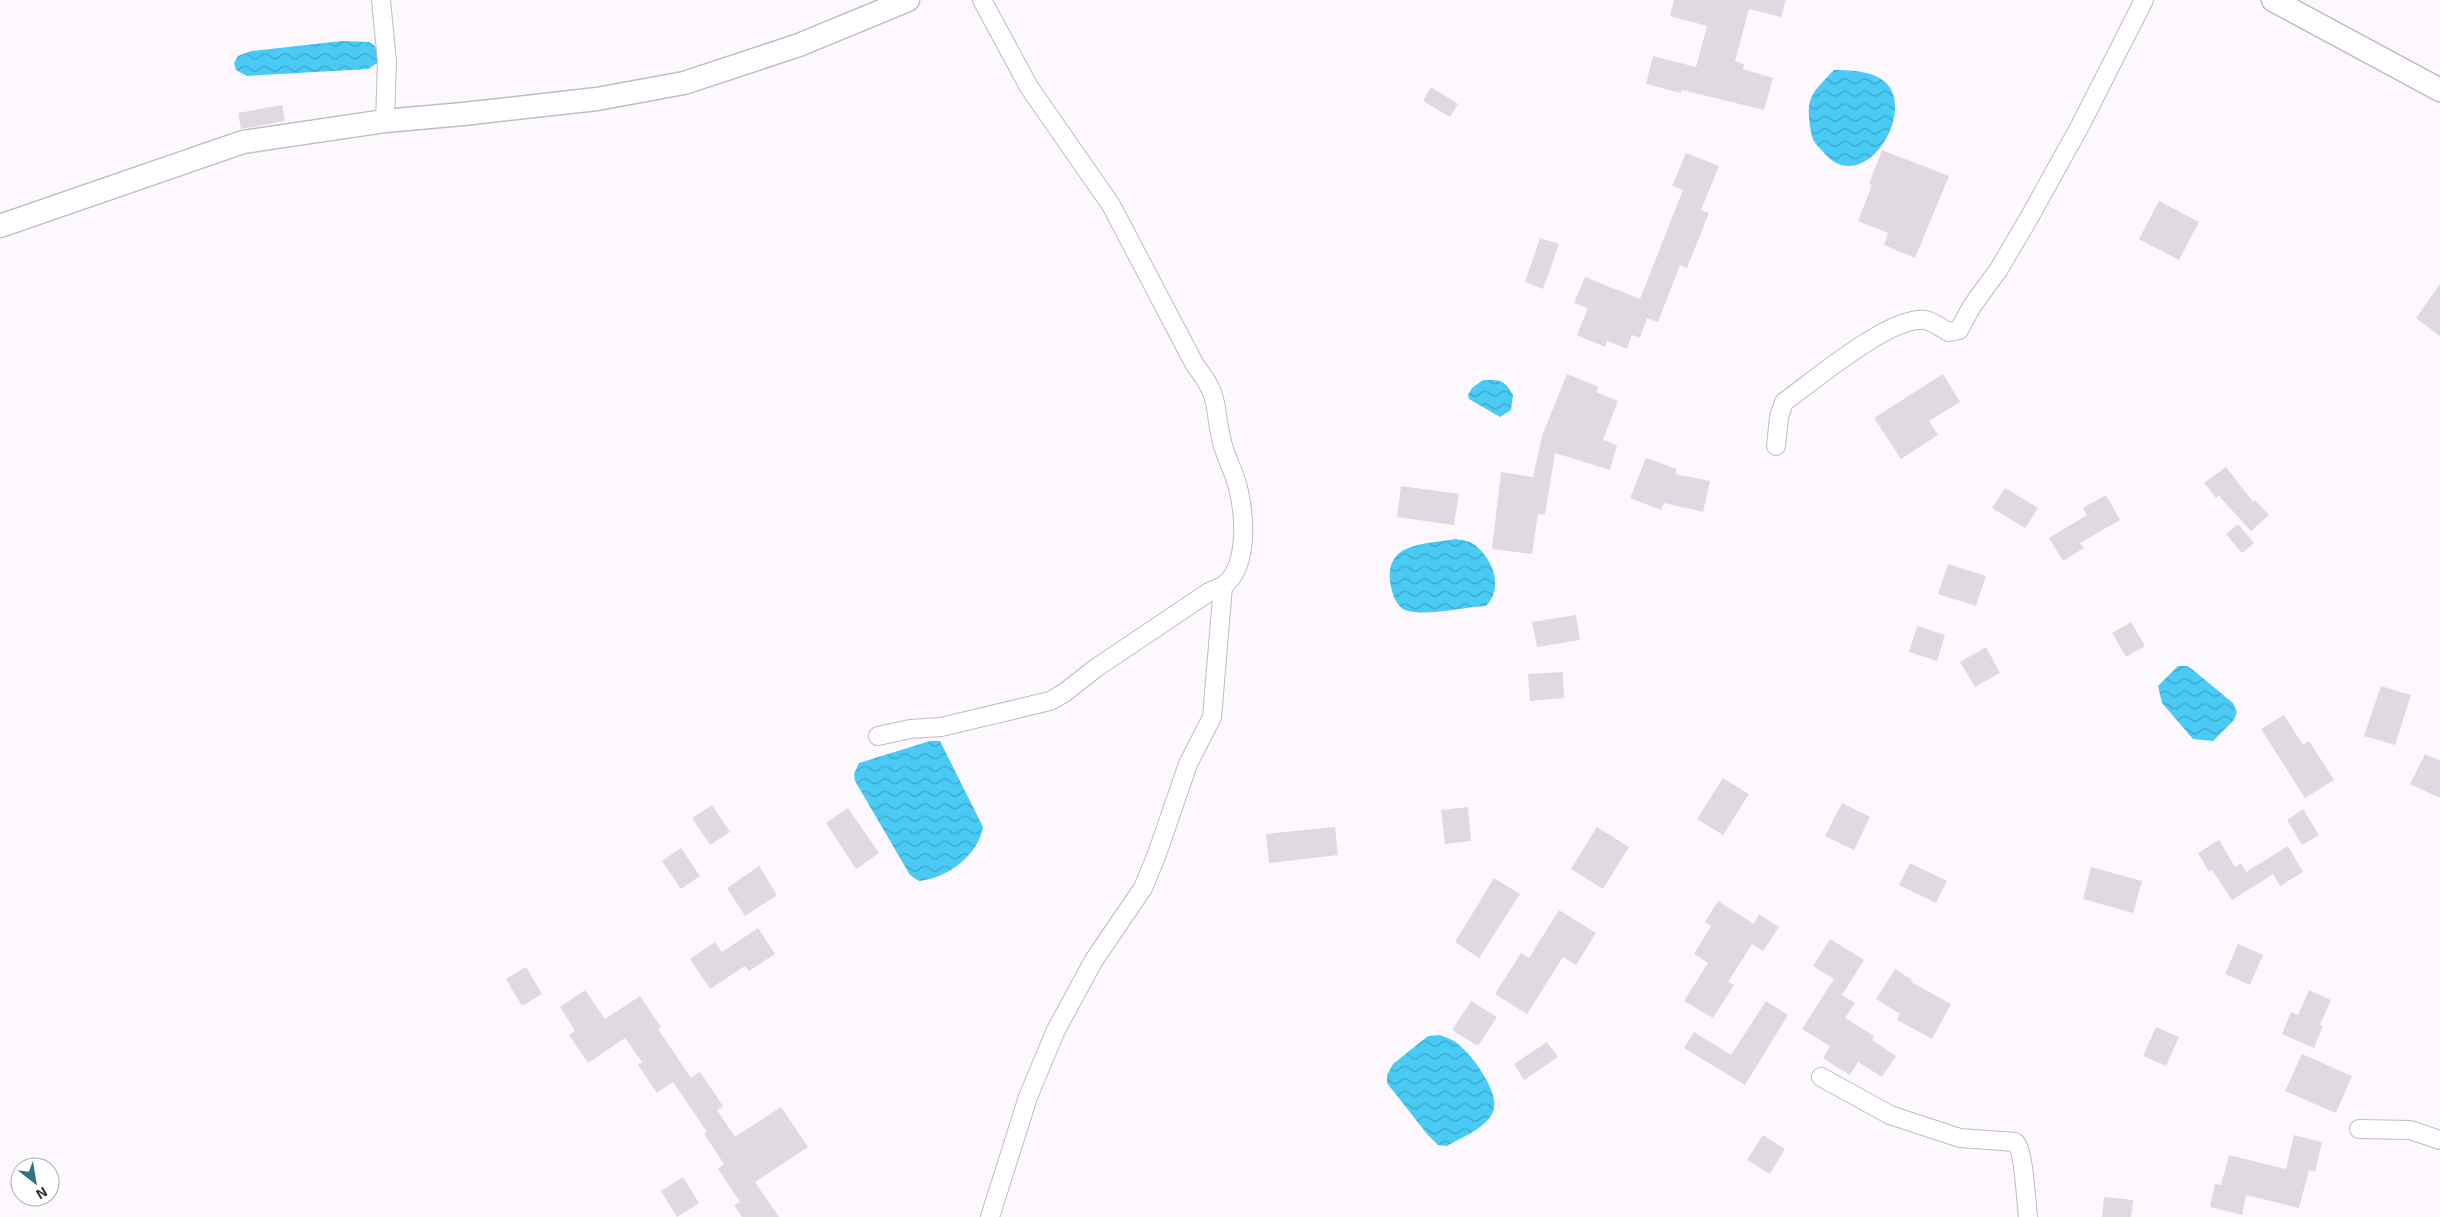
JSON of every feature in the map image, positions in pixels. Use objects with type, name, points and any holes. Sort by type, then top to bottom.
[{"type":"street","points":[[381,0],[387,62],[385,120]]},
{"type":"street","points":[[0,226],[243,142],[385,120],[463,114],[597,99],[684,83],[798,45],[908,0]]},
{"type":"street","points":[[878,736],[910,729],[941,727],[1050,701],[1209,592],[1223,586],[1235,573],[1244,543],[1239,492],[1222,442],[1215,397],[1209,382],[1195,365],[1111,205],[1029,87],[982,0]]},
{"type":"street","points":[[1776,446],[1779,417],[1784,402],[1873,338],[1910,321],[1927,320],[1949,332],[1959,330],[1972,306],[1999,269],[2029,218],[2080,126],[2144,0]]},
{"type":"street","points":[[2274,0],[2440,90]]},
{"type":"street","points":[[990,1217],[1028,1097],[1056,1030],[1094,960],[1143,888],[1164,836],[1188,764],[1212,717],[1223,586]]},
{"type":"street","points":[[1821,1077],[1890,1115],[1960,1138],[2015,1142],[2019,1145],[2022,1158],[2028,1217]]},
{"type":"street","points":[[2359,1130],[2410,1130],[2440,1140]]},
{"type":"water","points":[[342,41],[369,42],[375,46],[379,62],[368,69],[247,76],[236,70],[234,63],[238,56],[251,51]]},
{"type":"water","points":[[1834,70],[1863,72],[1877,77],[1888,85],[1894,99],[1894,115],[1890,132],[1880,147],[1868,159],[1855,165],[1840,164],[1825,154],[1812,136],[1809,111],[1812,97]]},
{"type":"water","points":[[1483,380],[1498,381],[1507,386],[1513,395],[1511,410],[1500,417],[1469,399],[1468,395],[1472,388]]},
{"type":"water","points":[[1456,539],[1475,545],[1487,558],[1491,566],[1495,582],[1494,591],[1486,606],[1437,612],[1408,611],[1402,608],[1397,603],[1393,594],[1390,575],[1392,563],[1398,555],[1406,549],[1417,545]]},
{"type":"water","points":[[2178,666],[2187,666],[2193,670],[2233,703],[2237,712],[2234,720],[2213,741],[2193,739],[2162,703],[2158,686]]},
{"type":"water","points":[[930,741],[940,741],[983,827],[975,847],[960,864],[940,875],[919,881],[910,875],[855,781],[854,774],[859,763]]},
{"type":"water","points":[[1440,1035],[1461,1046],[1476,1063],[1489,1084],[1495,1104],[1493,1112],[1485,1123],[1447,1146],[1438,1145],[1427,1134],[1387,1083],[1387,1075],[1393,1064],[1428,1036]]},
{"type":"building","points":[[1674,0],[1786,0],[1781,17],[1749,9],[1735,61],[1744,64],[1743,69],[1773,78],[1764,110],[1682,90],[1681,93],[1646,84],[1653,56],[1696,67],[1707,26],[1670,16]]},
{"type":"building","points":[[1431,87],[1458,104],[1450,117],[1423,101]]},
{"type":"building","points":[[282,105],[285,121],[241,129],[238,113]]},
{"type":"building","points":[[1882,150],[1949,176],[1915,258],[1884,245],[1888,233],[1858,221],[1872,185],[1869,184]]},
{"type":"building","points":[[1686,153],[1719,166],[1701,210],[1709,213],[1687,268],[1680,265],[1658,322],[1647,318],[1640,338],[1632,335],[1627,349],[1607,341],[1605,347],[1577,335],[1588,308],[1574,303],[1585,277],[1640,299],[1683,190],[1672,186]]},
{"type":"building","points":[[2159,201],[2199,222],[2179,260],[2139,239]]},
{"type":"building","points":[[1540,238],[1559,244],[1543,289],[1525,282]]},
{"type":"building","points":[[2440,284],[2440,336],[2416,318]]},
{"type":"building","points":[[1567,374],[1599,387],[1596,392],[1618,401],[1603,440],[1617,445],[1610,470],[1555,453],[1545,515],[1538,514],[1532,554],[1492,549],[1501,472],[1533,477],[1542,436]]},
{"type":"building","points":[[1943,374],[1960,402],[1929,421],[1938,435],[1901,459],[1874,418]]},
{"type":"building","points":[[1646,458],[1677,469],[1675,474],[1710,481],[1703,512],[1664,503],[1661,510],[1630,498]]},
{"type":"building","points":[[2226,467],[2253,502],[2255,500],[2269,515],[2251,531],[2219,496],[2216,498],[2204,483]]},
{"type":"building","points":[[1401,486],[1459,494],[1454,525],[1397,517]]},
{"type":"building","points":[[2005,488],[2038,508],[2025,528],[1992,508]]},
{"type":"building","points":[[2106,495],[2120,520],[2080,543],[2084,548],[2063,561],[2049,538],[2087,515],[2083,508]]},
{"type":"building","points":[[2238,524],[2254,543],[2242,553],[2226,534]]},
{"type":"building","points":[[1948,564],[1986,576],[1976,606],[1938,594]]},
{"type":"building","points":[[1576,615],[1580,640],[1537,647],[1532,622]]},
{"type":"building","points":[[2131,622],[2145,646],[2126,657],[2112,633]]},
{"type":"building","points":[[1917,626],[1945,635],[1937,661],[1909,652]]},
{"type":"building","points":[[1986,647],[2000,673],[1975,687],[1960,662]]},
{"type":"building","points":[[1563,672],[1564,698],[1530,701],[1528,674]]},
{"type":"building","points":[[2381,686],[2411,695],[2395,745],[2364,736]]},
{"type":"building","points":[[2284,715],[2303,745],[2309,741],[2334,780],[2305,798],[2261,729]]},
{"type":"building","points":[[2425,754],[2440,761],[2440,798],[2410,784]]},
{"type":"building","points":[[1723,778],[1749,794],[1723,835],[1697,819]]},
{"type":"building","points":[[1842,803],[1870,817],[1854,850],[1825,836]]},
{"type":"building","points":[[712,805],[730,832],[710,845],[692,818]]},
{"type":"building","points":[[1468,807],[1471,841],[1445,844],[1441,810]]},
{"type":"building","points":[[848,808],[879,853],[856,869],[826,823]]},
{"type":"building","points":[[2303,809],[2319,835],[2302,845],[2287,820]]},
{"type":"building","points":[[1335,827],[1338,855],[1269,863],[1266,834]]},
{"type":"building","points":[[1597,827],[1629,847],[1603,889],[1571,869]]},
{"type":"building","points":[[2219,840],[2235,867],[2241,863],[2246,872],[2288,846],[2303,872],[2280,886],[2273,874],[2232,900],[2212,870],[2209,872],[2198,853]]},
{"type":"building","points":[[681,848],[700,876],[681,889],[662,861]]},
{"type":"building","points":[[1910,863],[1947,881],[1936,903],[1899,885]]},
{"type":"building","points":[[759,866],[777,895],[745,916],[727,888]]},
{"type":"building","points":[[2091,867],[2142,881],[2133,913],[2083,899]]},
{"type":"building","points":[[1494,878],[1520,894],[1479,958],[1455,942]]},
{"type":"building","points":[[1718,901],[1754,924],[1759,914],[1779,927],[1763,951],[1752,944],[1728,982],[1734,985],[1713,1018],[1684,1001],[1708,963],[1694,954],[1711,926],[1705,922]]},
{"type":"building","points":[[1559,910],[1596,933],[1576,965],[1563,957],[1527,1014],[1495,994],[1521,953],[1529,958]]},
{"type":"building","points":[[758,928],[775,954],[749,971],[745,966],[710,989],[690,959],[715,942],[722,952]]},
{"type":"building","points":[[1830,939],[1864,960],[1842,995],[1855,1003],[1845,1018],[1874,1036],[1872,1040],[1896,1056],[1882,1077],[1858,1062],[1850,1075],[1823,1058],[1830,1046],[1802,1029],[1834,979],[1813,966]]},
{"type":"building","points":[[2238,944],[2263,955],[2250,985],[2225,974]]},
{"type":"building","points":[[526,967],[542,994],[522,1006],[506,979]]},
{"type":"building","points":[[1895,969],[1912,980],[1911,982],[1951,1004],[1932,1039],[1897,1020],[1900,1014],[1876,999]]},
{"type":"building","points":[[585,990],[605,1019],[640,996],[661,1027],[658,1029],[691,1078],[700,1072],[723,1106],[717,1110],[735,1137],[781,1107],[808,1147],[755,1182],[779,1217],[742,1217],[734,1205],[740,1202],[718,1169],[724,1164],[704,1134],[707,1132],[673,1082],[657,1093],[638,1065],[642,1062],[625,1038],[588,1063],[569,1035],[575,1031],[560,1007]]},
{"type":"building","points":[[2309,990],[2331,1000],[2320,1025],[2323,1026],[2314,1048],[2282,1034],[2291,1012],[2298,1015]]},
{"type":"building","points":[[1471,1001],[1497,1017],[1478,1046],[1452,1030]]},
{"type":"building","points":[[1766,1001],[1788,1015],[1745,1085],[1684,1048],[1694,1032],[1731,1055]]},
{"type":"building","points":[[2156,1027],[2179,1037],[2166,1066],[2143,1056]]},
{"type":"building","points":[[1547,1042],[1558,1057],[1524,1080],[1514,1064]]},
{"type":"building","points":[[2302,1054],[2352,1076],[2336,1113],[2285,1091]]},
{"type":"building","points":[[1763,1135],[1785,1149],[1770,1174],[1747,1160]]},
{"type":"building","points":[[2294,1135],[2322,1142],[2315,1172],[2309,1170],[2299,1208],[2246,1195],[2242,1215],[2210,1207],[2215,1184],[2221,1185],[2229,1155],[2286,1169]]},
{"type":"building","points":[[683,1177],[699,1203],[677,1217],[661,1191]]},
{"type":"building","points":[[2104,1197],[2133,1200],[2131,1217],[2102,1217]]}]
